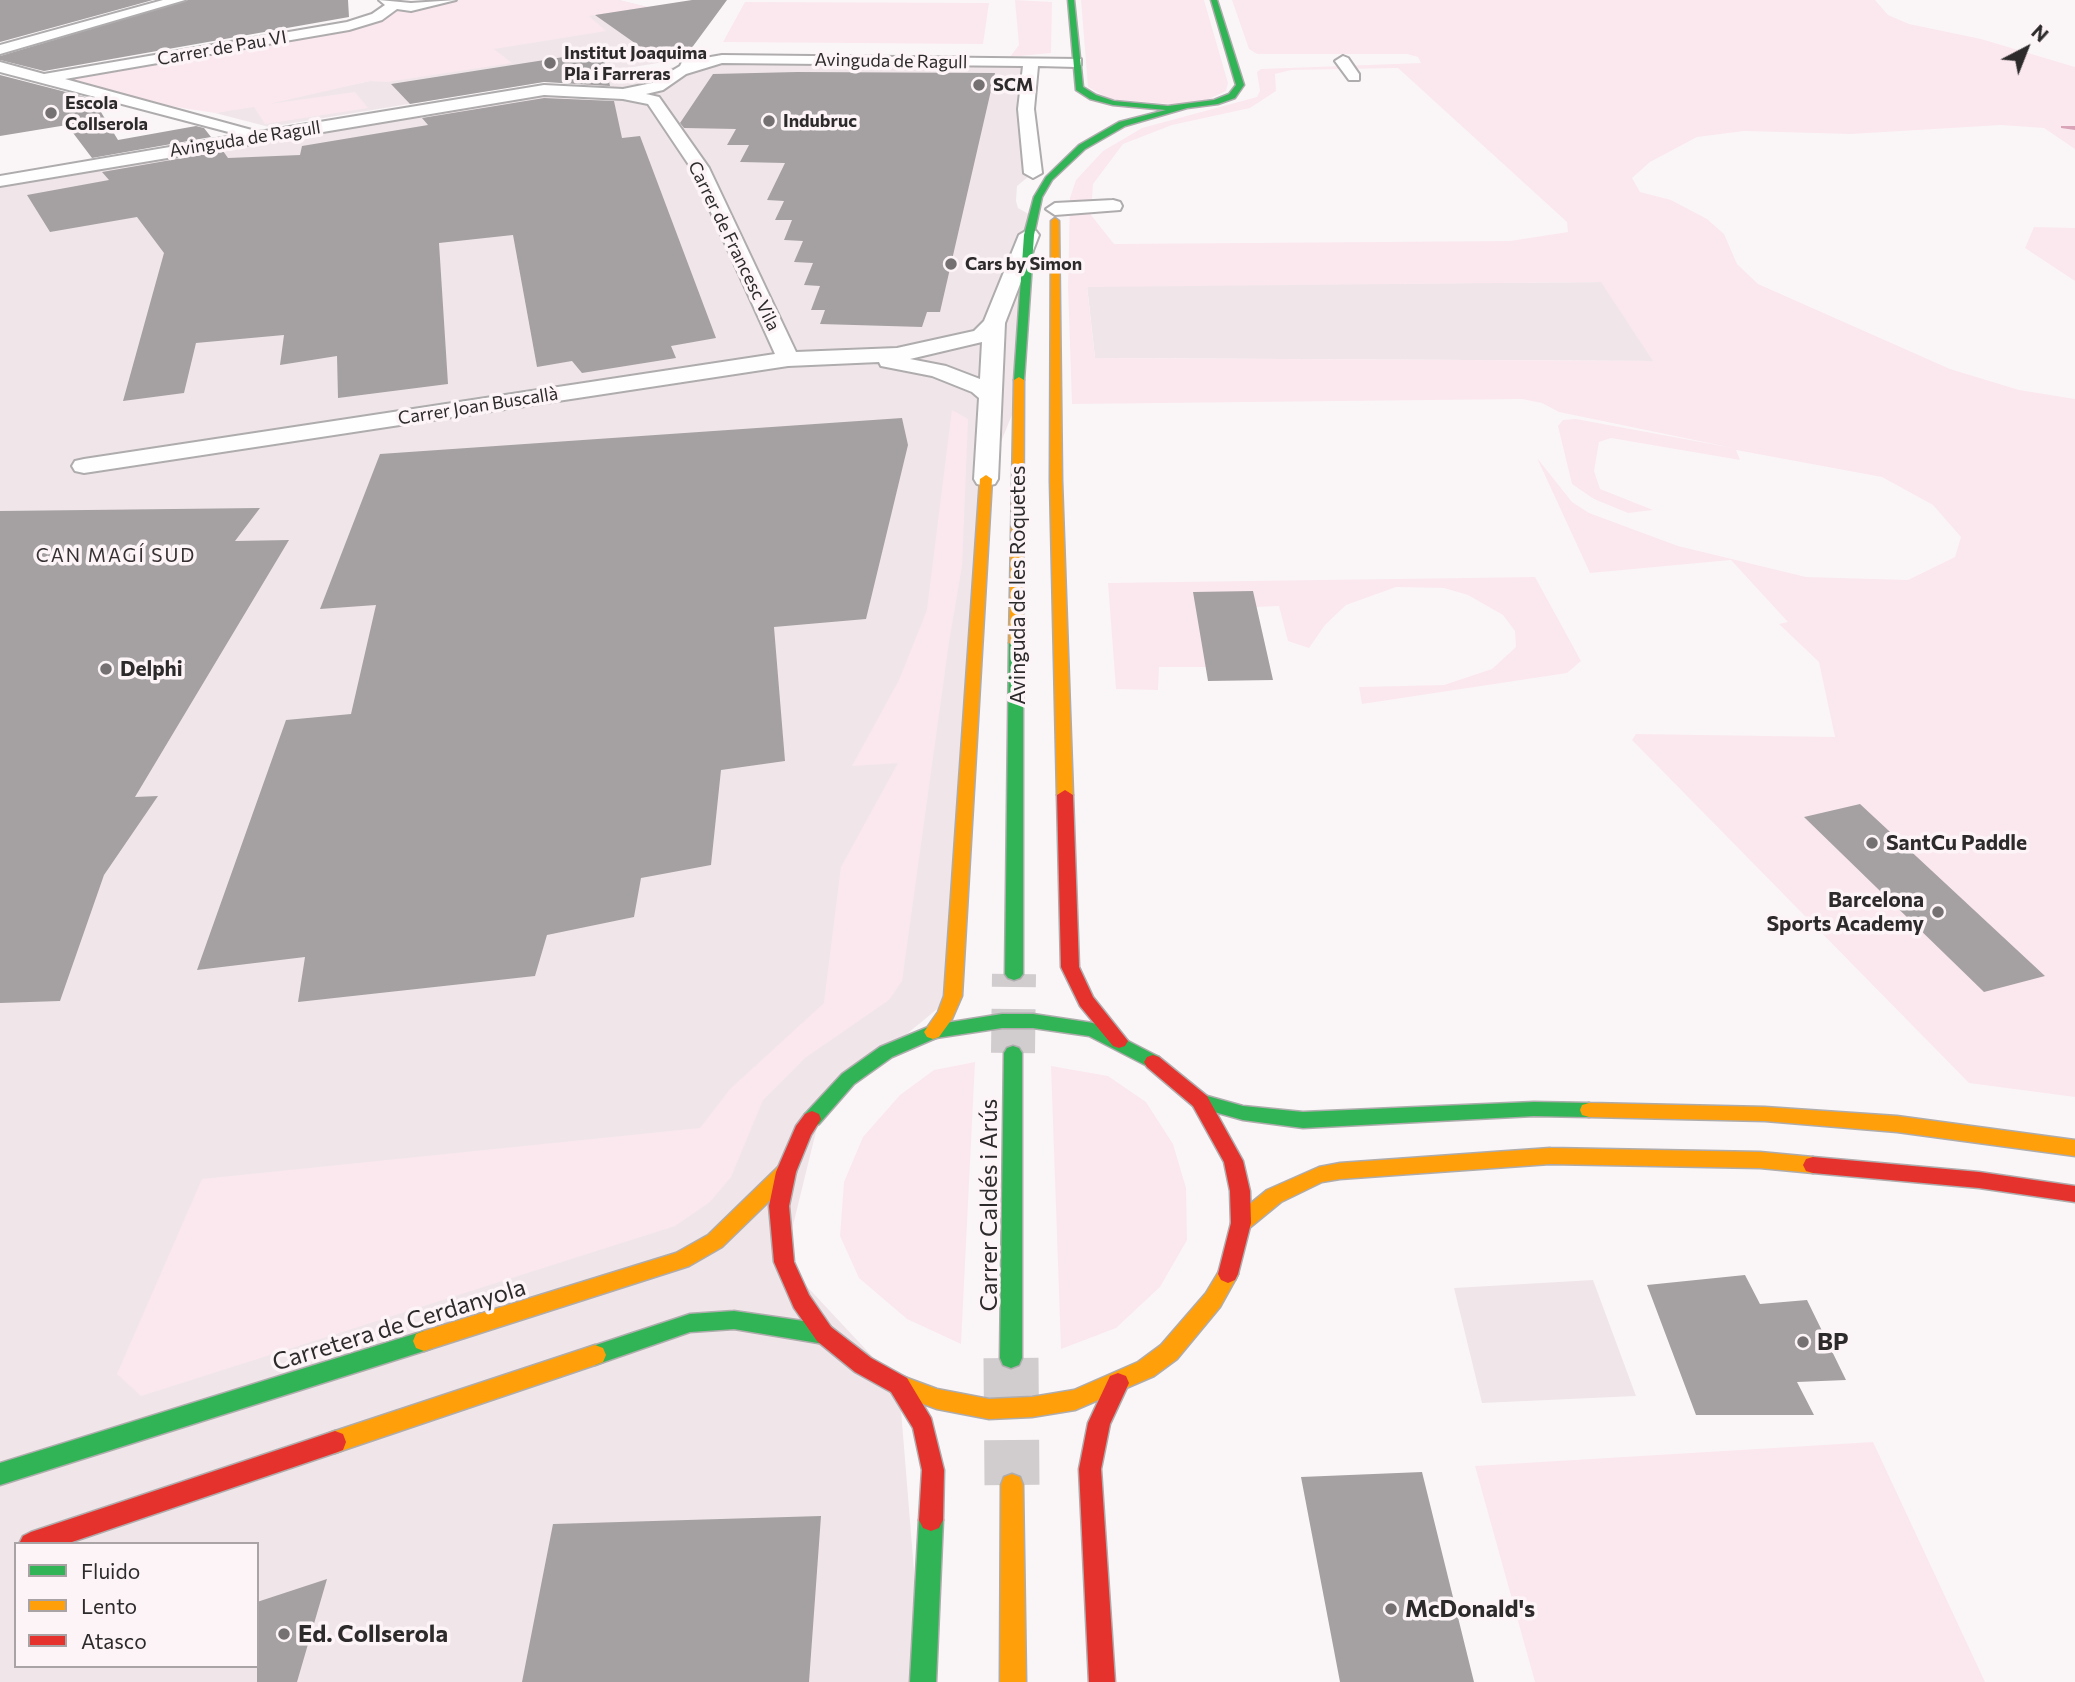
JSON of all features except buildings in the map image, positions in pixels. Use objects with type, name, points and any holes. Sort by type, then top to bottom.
[{"type":"main road","points":[[1069,1],[1077,85],[1083,92],[1102,108],[1183,108],[1225,99],[1236,93],[1240,85],[1214,0]]},
{"type":"main road","name":"Avinguda de les Roquetes","points":[[1014,974],[1018,400],[1029,235],[1038,197],[1063,165],[1082,147],[1111,128],[1183,108]]},
{"type":"main road","points":[[1033,173],[1054,150],[1085,126]]},
{"type":"main road","points":[[1063,165],[1056,184],[1055,209],[1056,481],[1070,967],[1086,1001],[1120,1042]]},
{"type":"main road","name":"Avinguda de les Roquetes","points":[[1033,173],[1038,197]]},
{"type":"main road","points":[[933,1032],[946,1014],[953,996],[986,479]]},
{"type":"main road","points":[[1033,1021],[1093,1030],[1120,1042],[1154,1062],[1200,1101],[1218,1129],[1233,1161],[1240,1191],[1241,1223],[1229,1272],[1213,1300],[1168,1352],[1146,1369],[1076,1400],[1032,1407],[989,1409],[937,1399],[899,1385],[863,1364],[824,1334],[801,1301],[784,1262],[779,1231],[779,1206],[786,1172],[803,1131],[823,1104],[848,1079],[886,1052],[933,1032],[971,1023],[1033,1021]]},
{"type":"main road","name":"Carrer Caldés i Arús","points":[[1011,1358],[1013,1053]]},
{"type":"main road","points":[[1200,1101],[1243,1113],[1303,1120],[1546,1109],[1765,1114],[1897,1124],[2075,1148]]},
{"type":"main road","points":[[1241,1223],[1274,1196],[1320,1175],[1340,1171],[1550,1156],[1760,1160],[1979,1180],[2075,1194]]},
{"type":"main road","name":"Carretera de Cerdanyola","points":[[0,1474],[682,1260],[715,1241],[786,1172]]},
{"type":"main road","points":[[38,1542],[690,1324],[734,1320],[824,1334]]},
{"type":"main road","points":[[1102,1682],[1090,1469],[1099,1423],[1118,1383]]},
{"type":"main road","points":[[899,1385],[923,1425],[933,1470],[923,1682]]},
{"type":"main road","points":[[1012,1485],[1013,1682]]},
{"type":"street","points":[[2,50],[127,12],[178,0]]},
{"type":"street","points":[[389,2],[422,6],[449,0]]},
{"type":"street","name":"Carrer de Pau VI","points":[[46,78],[349,26],[377,17],[389,2]]},
{"type":"street","points":[[101,4],[127,12]]},
{"type":"street","name":"Avinguda de Ragull","points":[[658,84],[707,62],[722,59],[1076,62]]},
{"type":"street","points":[[1343,61],[1354,77]]},
{"type":"street","name":"Avinguda de les Roquetes","points":[[1031,63],[1026,109],[1033,173]]},
{"type":"street","points":[[0,67],[265,136]]},
{"type":"street","points":[[635,74],[658,84]]},
{"type":"street","points":[[544,90],[614,77],[598,83],[596,88],[615,94]]},
{"type":"street","points":[[544,90],[615,94],[658,84]]},
{"type":"street","name":"Carrer de Francesc Vila","points":[[658,84],[788,359]]},
{"type":"street","name":"Avinguda de Ragull","points":[[0,181],[544,90]]},
{"type":"street","points":[[1055,209],[1113,206]]},
{"type":"street","points":[[986,479],[988,394],[994,323],[1029,235]]},
{"type":"street","name":"Carrer Joan Buscallà","points":[[83,466],[788,359],[873,358],[981,336],[994,323]]},
{"type":"street","points":[[937,346],[949,356],[949,363],[937,371]]},
{"type":"street","name":"Carrer Joan Buscallà","points":[[873,358],[937,371],[967,381],[988,394]]},
{"type":"shaded area","points":[[449,0],[619,0],[688,17],[661,22],[641,8],[589,16],[606,31],[494,49],[512,63],[387,82],[370,81],[269,104],[355,92],[368,108],[265,124],[254,107],[215,113],[125,99],[46,78],[349,26],[394,5]]},
{"type":"shaded area","name":"Institut Joaquima Pla i Farreras","points":[[619,0],[697,19],[658,63],[269,127],[215,113],[413,72]]},
{"type":"shaded area","points":[[1015,0],[1052,2],[1051,53],[1010,57],[1019,45]]},
{"type":"shaded area","points":[[1081,0],[1204,0],[1228,83],[1226,91],[1209,99],[1183,105],[1109,99],[1088,87]]},
{"type":"shaded area","points":[[1232,0],[1875,0],[1888,15],[1909,24],[1981,39],[2075,67],[2075,149],[2044,128],[2001,125],[1851,134],[1744,131],[1697,137],[1650,162],[1632,178],[1640,192],[1671,200],[1707,219],[1724,234],[1737,264],[1758,284],[1950,369],[2019,390],[2075,399],[2075,1097],[1969,1083],[1632,740],[1636,734],[1835,737],[1819,662],[1779,624],[1788,622],[1731,560],[1590,573],[1537,458],[1572,502],[1589,513],[1678,546],[1806,577],[1908,580],[1955,557],[1961,537],[1933,505],[1882,477],[1736,450],[1740,460],[1611,438],[1599,442],[1594,471],[1600,489],[1653,510],[1628,513],[1594,499],[1572,484],[1558,426],[1563,420],[1576,419],[1733,448],[1559,412],[1542,403],[1522,399],[1072,404],[1068,286],[1070,198],[1076,180],[1103,151],[1142,128],[1257,97],[1260,91],[1257,72],[1261,69],[1421,63],[1418,57],[1407,54],[1257,54],[1249,49]],"holes":[[[1398,68],[1567,222],[1568,232],[1510,241],[1114,244],[1091,215],[1093,184],[1123,144],[1172,125],[1250,108],[1276,91],[1275,74],[1291,70]],[[1601,282],[1653,361],[1095,358],[1087,287]]]},
{"type":"shaded area","points":[[745,2],[989,3],[983,44],[723,42]]},
{"type":"shaded area","points":[[722,59],[1031,63],[1033,173],[1017,186],[1016,201],[1018,208],[1034,217],[1018,400],[986,479],[953,996],[823,1103],[784,1262],[899,1385],[923,1682],[0,1682],[0,181]]},
{"type":"shaded area","points":[[2034,227],[2075,228],[2075,281],[2025,248]]},
{"type":"shaded area","points":[[1602,282],[1654,361],[1095,358],[1087,286]]},
{"type":"shaded area","points":[[952,410],[968,419],[962,566],[902,981],[889,1000],[805,1058],[763,1100],[731,1177],[710,1202],[675,1226],[141,1396],[117,1374],[202,1179],[700,1128],[730,1089],[824,1003],[841,867],[898,763],[852,766],[899,680],[927,610]]},
{"type":"shaded area","points":[[1535,577],[1581,661],[1567,673],[1362,704],[1359,687],[1444,685],[1492,669],[1516,647],[1515,631],[1503,615],[1468,595],[1444,588],[1396,587],[1346,605],[1325,625],[1309,648],[1288,641],[1279,606],[1256,607],[1194,592],[1206,667],[1159,667],[1158,690],[1116,689],[1108,583]]},
{"type":"shaded area","points":[[975,1062],[961,1344],[907,1319],[859,1278],[840,1236],[844,1182],[863,1137],[900,1095],[934,1070]]},
{"type":"shaded area","points":[[1051,1066],[1108,1076],[1146,1102],[1173,1144],[1186,1188],[1187,1240],[1160,1287],[1116,1328],[1061,1349]]},
{"type":"shaded area","points":[[1593,1280],[1636,1396],[1482,1403],[1454,1288]]},
{"type":"shaded area","points":[[1873,1442],[1985,1682],[1535,1682],[1475,1466]]},
{"type":"waterway","points":[[2063,127],[2075,128]]},
{"type":"tunnel","points":[[1013,1053],[1014,974]]},
{"type":"tunnel","points":[[1011,1358],[1012,1485]]},
{"type":"traffic: fast","points":[[1071,0],[1079,88],[1093,97],[1113,103],[1168,108],[1215,102],[1232,96],[1240,85],[1214,0]]},
{"type":"traffic: fast","points":[[1019,380],[1029,235],[1038,197],[1049,179],[1082,147],[1122,124],[1183,108]]},
{"type":"traffic: fast","points":[[1014,974],[1016,643]]},
{"type":"traffic: fast","points":[[812,1119],[848,1079],[886,1052],[933,1032],[1002,1021],[1033,1021],[1093,1030],[1153,1062]]},
{"type":"traffic: fast","points":[[1011,1358],[1013,1053]]},
{"type":"traffic: fast","points":[[1200,1101],[1243,1113],[1303,1120],[1534,1109],[1589,1110]]},
{"type":"traffic: fast","points":[[595,1355],[690,1323],[734,1320],[824,1334]]},
{"type":"traffic: fast","points":[[0,1474],[424,1341]]},
{"type":"traffic: fast","points":[[923,1682],[931,1520]]},
{"type":"traffic: slow","points":[[1055,221],[1056,481],[1065,795]]},
{"type":"traffic: slow","points":[[1016,643],[1019,380]]},
{"type":"traffic: slow","points":[[933,1032],[946,1014],[953,996],[986,479]]},
{"type":"traffic: slow","points":[[1589,1110],[1765,1114],[1897,1124],[2075,1148]]},
{"type":"traffic: slow","points":[[1241,1223],[1274,1196],[1319,1175],[1340,1171],[1550,1156],[1760,1160],[1813,1165]]},
{"type":"traffic: slow","points":[[424,1341],[682,1260],[715,1241],[786,1172]]},
{"type":"traffic: slow","points":[[899,1385],[937,1399],[989,1409],[1032,1407],[1075,1400],[1146,1369],[1169,1352],[1213,1300],[1228,1274]]},
{"type":"traffic: slow","points":[[335,1442],[595,1355]]},
{"type":"traffic: slow","points":[[1012,1485],[1013,1682]]},
{"type":"traffic: jam","points":[[1065,795],[1070,967],[1086,1001],[1119,1041]]},
{"type":"traffic: jam","points":[[1153,1062],[1200,1101],[1233,1161],[1240,1191],[1241,1223],[1228,1274]]},
{"type":"traffic: jam","points":[[812,1119],[803,1131],[786,1172],[779,1206],[784,1262],[801,1301],[824,1334],[863,1365],[899,1385],[923,1425],[933,1470],[931,1520]]},
{"type":"traffic: jam","points":[[1813,1165],[1979,1180],[2075,1194]]},
{"type":"traffic: jam","points":[[1102,1682],[1090,1469],[1099,1423],[1118,1383]]},
{"type":"traffic: jam","points":[[37,1542],[335,1442]]},
{"type":"place","name":"Institut Joaquima Pla i Farreras","points":[[550,63]]},
{"type":"place","name":"SCM","points":[[979,85]]},
{"type":"place","name":"Escola Collserola","points":[[51,113]]},
{"type":"place","name":"Indubruc","points":[[769,121]]},
{"type":"place","name":"Cars by Simon","points":[[951,264]]},
{"type":"place","name":"Delphi","points":[[106,669]]},
{"type":"place","name":"SantCu Paddle","points":[[1872,843]]},
{"type":"place","name":"Barcelona Sports Academy","points":[[1938,912]]},
{"type":"place","name":"BP","points":[[1803,1342]]},
{"type":"place","name":"McDonald's","points":[[1391,1609]]},
{"type":"place","name":"Ed. Collserola","points":[[284,1634]]},
{"type":"district","name":"CAN MAGÍ SUD","points":[[116,556]]}]
